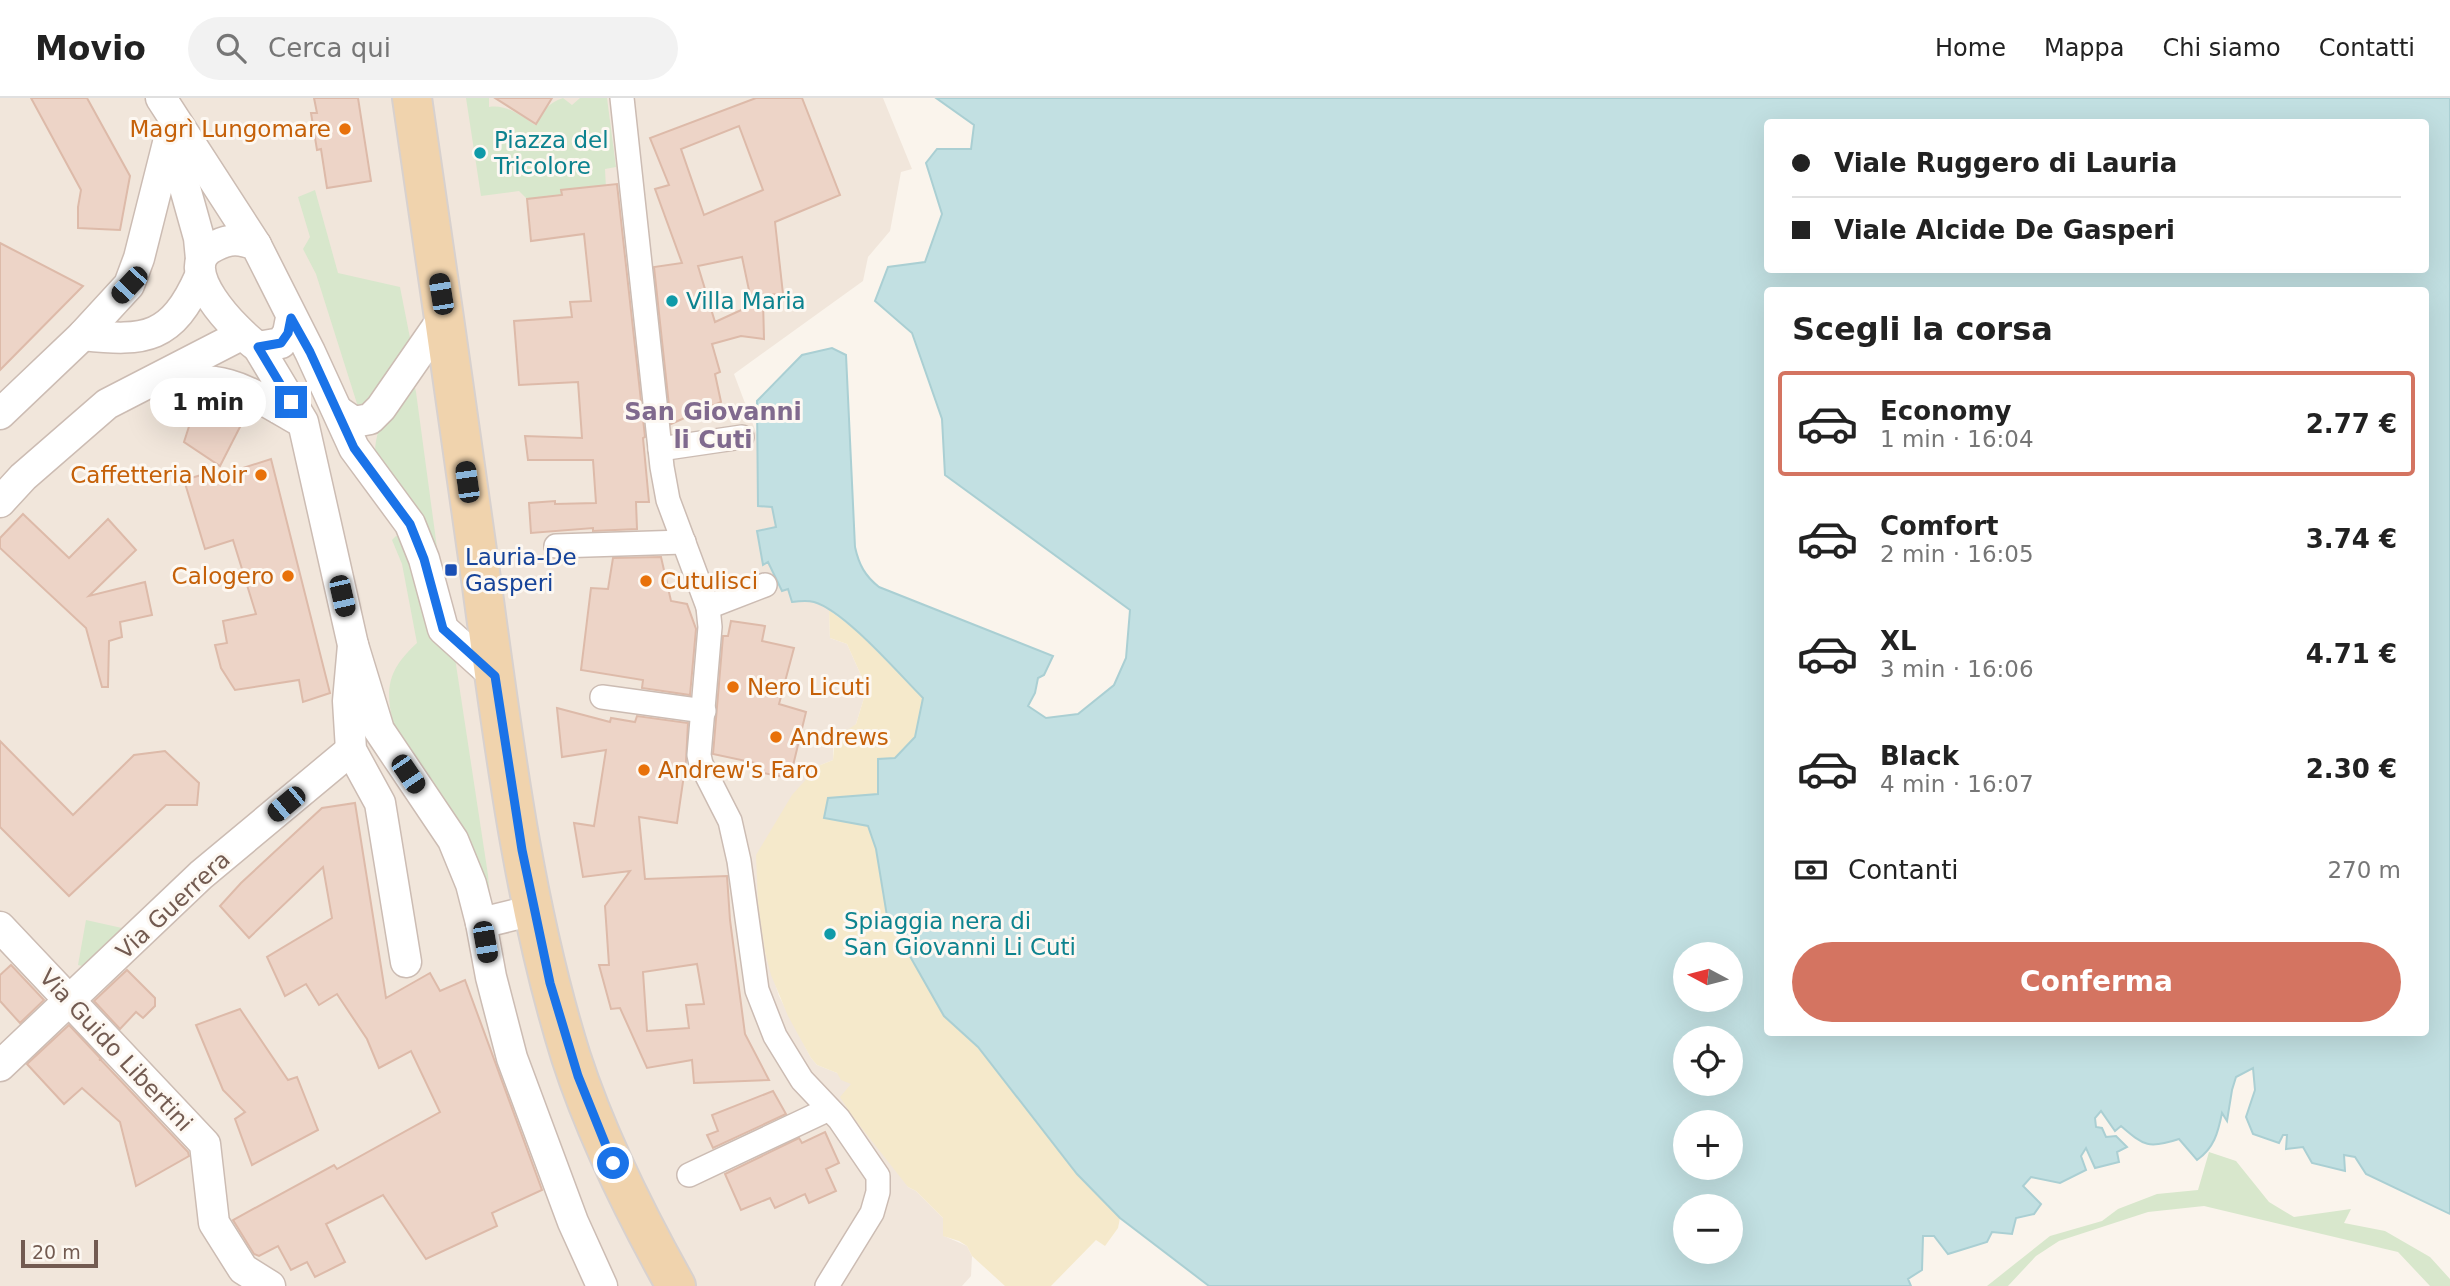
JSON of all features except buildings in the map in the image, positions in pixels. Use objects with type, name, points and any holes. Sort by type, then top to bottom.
[{"type":"main road","points":[[412,98],[495,676],[534,910],[550,983],[585,1095],[623,1185],[676,1286]]},
{"type":"street","points":[[160,98],[198,238],[204,287],[250,341],[303,422],[354,645],[379,730],[453,840],[471,884],[512,1058],[573,1222],[603,1286]]},
{"type":"street","points":[[160,98],[256,245],[354,448],[410,524],[424,559],[443,629],[495,676]]},
{"type":"street","points":[[622,98],[660,449],[668,500],[708,607],[704,711],[699,754],[701,764],[730,821],[739,861],[757,989],[775,1036],[802,1080],[830,1109],[878,1176],[878,1192],[872,1213],[827,1286]]},
{"type":"street","points":[[0,414],[83,335],[129,285],[139,258],[170,135]]},
{"type":"street","points":[[83,335],[123,340],[141,338],[156,332],[183,309],[210,248],[235,239],[256,245]]},
{"type":"street","points":[[338,411],[354,422],[370,419],[381,408],[444,317]]},
{"type":"street","points":[[0,502],[23,477],[107,404],[250,341],[281,343],[288,333],[291,318]]},
{"type":"street","points":[[107,404],[155,387],[186,380],[222,382],[250,392],[303,422]]},
{"type":"street","points":[[660,449],[742,437]]},
{"type":"street","points":[[556,546],[684,542]]},
{"type":"street","points":[[708,607],[765,585]]},
{"type":"street","points":[[354,645],[348,701],[351,750],[380,803],[406,962]]},
{"type":"street","points":[[602,697],[704,711]]},
{"type":"street","name":"Via Guerrera","points":[[0,1066],[201,875],[351,750]]},
{"type":"street","points":[[481,922],[534,910]]},
{"type":"street","name":"Via Guido Libertini","points":[[0,928],[205,1144],[214,1223],[243,1269],[270,1286]]},
{"type":"street","points":[[689,1175],[830,1109]]},
{"type":"shaded area","points":[[0,98],[883,98],[912,169],[901,172],[890,231],[868,257],[863,281],[734,374],[757,435],[758,505],[772,507],[776,527],[757,532],[764,564],[768,562],[782,591],[788,589],[792,601],[812,601],[829,610],[830,638],[847,644],[864,682],[864,698],[856,724],[833,747],[833,760],[818,766],[765,952],[779,996],[811,1058],[817,1065],[837,1073],[852,1084],[908,1187],[916,1191],[943,1218],[944,1236],[967,1246],[972,1256],[971,1276],[962,1286],[0,1286]]},
{"type":"green space","points":[[466,98],[489,98],[489,107],[508,109],[535,125],[546,108],[563,98],[572,105],[580,98],[607,98],[616,167],[605,169],[606,188],[572,193],[571,189],[562,190],[562,195],[527,199],[519,191],[481,196]]},
{"type":"green space","points":[[315,190],[338,273],[400,287],[411,343],[370,411],[359,410],[316,274],[303,249],[310,237],[298,197]]},
{"type":"green space","points":[[412,374],[447,622],[375,452],[383,420]]},
{"type":"green space","points":[[396,536],[403,538],[455,658],[490,898],[393,722],[389,698],[391,678],[395,669],[417,643],[402,564],[392,540]]},
{"type":"green space","points":[[86,920],[122,928],[82,966],[78,965]]},
{"type":"green space","points":[[2209,1152],[2236,1161],[2269,1202],[2294,1217],[2351,1209],[2344,1223],[2385,1231],[2430,1257],[2450,1279],[2450,1286],[2430,1286],[2398,1252],[2204,1206],[2148,1212],[2059,1241],[2036,1256],[2008,1286],[1987,1286],[2050,1236],[2102,1221],[2118,1209],[2157,1194],[2198,1190]]},
{"type":"sand","name":"Spiaggia nera di San Giovanni Li Cuti","points":[[829,610],[857,631],[923,698],[915,737],[895,759],[878,794],[828,798],[868,826],[876,849],[883,896],[944,1016],[978,1047],[1077,1174],[1120,1218],[1118,1228],[1105,1246],[1096,1240],[1051,1286],[1005,1286],[972,1256],[967,1246],[943,1236],[943,1218],[916,1191],[908,1187],[840,1097],[851,1084],[841,1080],[837,1073],[817,1065],[811,1058],[788,1016],[771,975],[758,904],[756,855],[792,795],[818,766],[833,760],[835,733],[856,724],[864,698],[864,682],[847,644],[830,638]]},
{"type":"water","points":[[936,98],[2450,98],[2450,1214],[2366,1174],[2355,1157],[2344,1155],[2345,1171],[2312,1163],[2303,1147],[2286,1149],[2287,1135],[2283,1135],[2279,1143],[2253,1134],[2246,1117],[2255,1090],[2253,1068],[2236,1077],[2227,1121],[2222,1113],[2214,1140],[2197,1160],[2179,1139],[2154,1145],[2142,1142],[2121,1126],[2115,1131],[2101,1111],[2095,1118],[2096,1127],[2102,1128],[2106,1137],[2116,1136],[2127,1147],[2117,1152],[2119,1162],[2095,1168],[2086,1148],[2081,1156],[2086,1170],[2060,1183],[2031,1177],[2023,1186],[2041,1204],[2034,1214],[2016,1218],[2012,1234],[1992,1232],[1987,1242],[1948,1254],[1934,1236],[1923,1236],[1922,1270],[1908,1279],[1911,1286],[1209,1286],[1120,1218],[1077,1174],[978,1047],[944,1016],[887,916],[876,849],[868,826],[824,818],[828,798],[878,794],[878,759],[895,758],[915,737],[923,698],[841,617],[814,602],[792,602],[788,589],[782,591],[768,562],[763,565],[757,531],[776,527],[772,507],[758,506],[757,401],[802,355],[832,348],[846,355],[855,547],[861,565],[870,579],[879,587],[1053,656],[1044,675],[1038,678],[1035,693],[1028,706],[1046,718],[1078,714],[1114,685],[1126,658],[1130,610],[945,475],[942,419],[912,333],[875,301],[888,267],[925,262],[942,214],[926,163],[937,149],[971,149],[974,125]]},
{"type":"place","name":"Magrì Lungomare","points":[[345,129]]},
{"type":"place","name":"Piazza del Tricolore","points":[[480,153]]},
{"type":"place","name":"Villa Maria","points":[[672,301]]},
{"type":"place","name":"Caffetteria Noir","points":[[261,475]]},
{"type":"place","name":"Lauria-De Gasperi","points":[[451,570]]},
{"type":"place","name":"Calogero","points":[[288,576]]},
{"type":"place","name":"Cutulisci","points":[[646,581]]},
{"type":"place","name":"Nero Licuti","points":[[733,687]]},
{"type":"place","name":"Andrews","points":[[776,737]]},
{"type":"place","name":"Andrew's Faro","points":[[644,770]]},
{"type":"place","name":"Spiaggia nera di San Giovanni Li Cuti","points":[[830,934]]},
{"type":"district","name":"San Giovanni li Cuti","points":[[713,426]]},
{"type":"route","points":[[291,402],[258,347],[281,343],[288,333],[291,318],[310,352],[354,448],[410,524],[424,559],[443,629],[495,676],[522,850],[550,983],[578,1076],[613,1163]]}]
